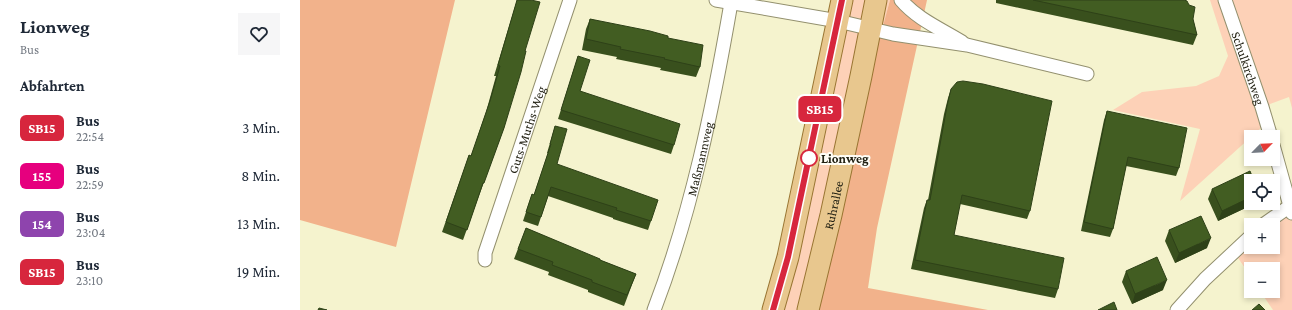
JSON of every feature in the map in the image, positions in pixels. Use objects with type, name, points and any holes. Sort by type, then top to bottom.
[{"type":"main road","points":[[773,310],[788,257],[842,0]]},
{"type":"main road","name":"Ruhrallee","points":[[808,310],[830,222],[876,0]]},
{"type":"street","name":"Guts-Muths-Weg","points":[[485,260],[485,253],[570,0]]},
{"type":"street","points":[[716,0],[838,21],[893,34],[967,45],[1087,74]]},
{"type":"street","points":[[901,0],[908,8],[929,23],[967,45]]},
{"type":"street","name":"Schulkirchweg","points":[[1225,0],[1269,130]]},
{"type":"street","name":"Maßmannweg","points":[[654,310],[686,214],[722,56],[731,3]]},
{"type":"street","points":[[1275,218],[1291,209],[1279,166]]},
{"type":"street","points":[[1177,310],[1205,279],[1244,243]]},
{"type":"shaded area","points":[[300,0],[455,0],[396,247],[300,220]]},
{"type":"shaded area","points":[[843,0],[890,0],[807,310],[774,310]]},
{"type":"shaded area","points":[[890,0],[927,0],[877,228],[868,288],[988,310],[809,310],[832,215]]},
{"type":"shaded area","points":[[1210,0],[1292,0],[1292,108],[1289,97],[1270,104],[1261,128],[1259,130],[1244,130],[1244,143],[1180,201],[1200,129],[1113,110],[1142,92],[1196,86],[1219,76],[1228,56]]},
{"type":"shaded area","points":[[1292,212],[1292,310],[1273,310],[1265,298],[1280,298],[1280,262],[1244,262],[1244,267],[1234,252],[1244,244],[1244,254],[1280,254],[1280,220]]},
{"type":"building","points":[[517,0],[531,0],[540,2],[504,128],[467,230],[446,222],[469,155],[471,156],[490,101],[500,66],[498,65]]},
{"type":"building","points":[[1033,0],[1184,0],[1187,1],[1189,5],[1195,7],[1193,19],[1197,35]]},
{"type":"building","points":[[590,19],[650,31],[668,36],[668,38],[703,45],[700,67],[620,49],[621,47],[586,39]]},
{"type":"building","points":[[578,56],[590,60],[580,91],[680,124],[674,145],[561,110]]},
{"type":"building","points":[[963,81],[983,84],[1052,101],[1030,211],[962,195],[954,235],[1064,258],[1058,289],[915,260],[927,200],[930,200],[951,89],[957,82]]},
{"type":"building","points":[[1107,111],[1187,128],[1179,168],[1128,157],[1113,229],[1084,222]]},
{"type":"building","points":[[555,126],[567,129],[557,164],[658,200],[651,221],[616,210],[617,208],[551,187],[541,217],[526,212],[532,194],[534,195],[551,144]]},
{"type":"building","points":[[1250,171],[1251,174],[1244,174],[1244,200],[1222,211],[1212,189]]},
{"type":"building","points":[[1201,216],[1211,238],[1179,253],[1169,230]]},
{"type":"building","points":[[526,228],[636,274],[627,295],[552,265],[553,262],[518,249]]},
{"type":"building","points":[[1157,257],[1167,280],[1135,294],[1126,271]]},
{"type":"building","points":[[1114,302],[1117,310],[1098,310]]},
{"type":"building","points":[[1259,304],[1265,310],[1252,310]]},
{"type":"bus line","name":"SB15","points":[[773,310],[788,257],[842,0]]},
{"type":"place","name":"Lionweg","points":[[809,158]]}]
